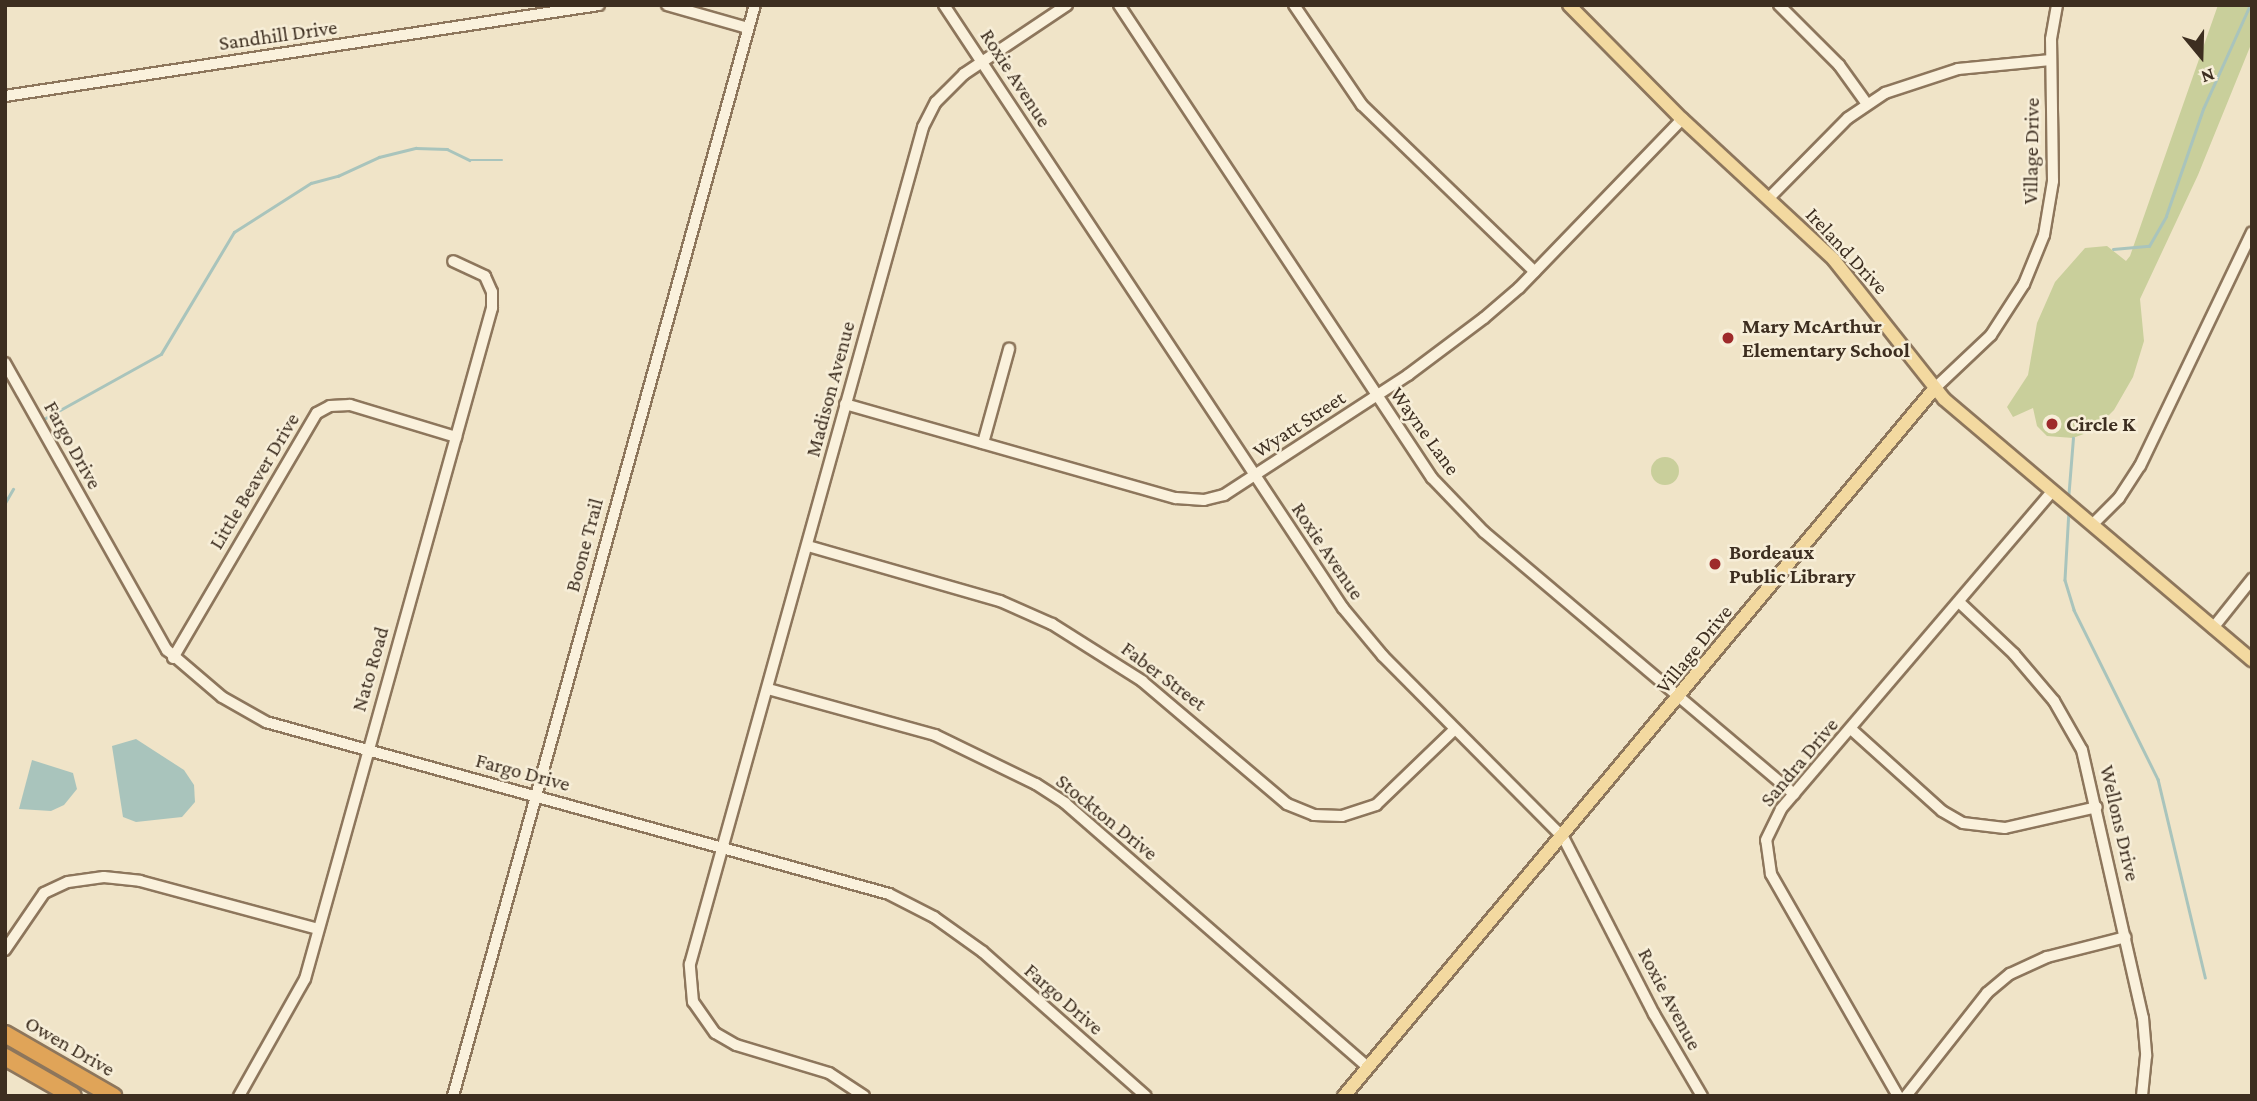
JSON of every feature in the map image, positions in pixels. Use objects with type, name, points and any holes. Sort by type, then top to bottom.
[{"type":"highway","name":"Owen Drive","points":[[5,1034],[113,1096]]},
{"type":"highway","points":[[5,1046],[27,1058],[42,1055]]},
{"type":"highway","name":"Owen Drive","points":[[5,1057],[73,1096]]},
{"type":"main road","name":"Ireland Drive","points":[[1569,5],[1682,119],[1834,260],[1935,388],[2252,660]]},
{"type":"main road","name":"Village Drive","points":[[1344,1096],[1563,838],[1935,388]]},
{"type":"street","name":"Sandhill Drive","points":[[5,96],[599,5]]},
{"type":"street","points":[[667,5],[748,28]]},
{"type":"street","name":"Boone Trail","points":[[453,1096],[755,5]]},
{"type":"street","name":"Roxie Avenue","points":[[944,5],[1359,629],[1454,730],[1563,838],[1666,1038],[1702,1096]]},
{"type":"street","name":"Madison Avenue","points":[[864,1096],[812,1066],[725,1040],[699,1015],[690,990],[690,964],[923,127],[942,94],[982,61],[1068,5]]},
{"type":"street","name":"Wayne Lane","points":[[1119,5],[1411,451],[1458,507],[1794,794]]},
{"type":"street","points":[[1294,5],[1362,105],[1535,272]]},
{"type":"street","points":[[1779,5],[1839,65],[1867,104]]},
{"type":"street","name":"Village Drive","points":[[1935,388],[1991,335],[2036,258],[2053,181],[2051,60],[2057,5]]},
{"type":"street","points":[[1769,198],[1867,104],[1902,85],[1958,69],[2051,60]]},
{"type":"street","name":"Wyatt Street","points":[[845,404],[1176,498],[1214,498],[1255,476],[1376,396],[1484,318],[1535,272],[1682,119]]},
{"type":"street","points":[[2092,524],[2119,498],[2140,466],[2247,254],[2252,232]]},
{"type":"street","name":"Nato Road","points":[[239,1096],[304,979],[493,300],[485,276],[453,261]]},
{"type":"street","points":[[983,443],[1009,349]]},
{"type":"street","name":"Fargo Drive","points":[[5,363],[173,658],[222,697],[266,722],[868,886],[934,917],[983,952],[1146,1096]]},
{"type":"street","name":"Little Beaver Drive","points":[[173,658],[317,413],[330,407],[350,405],[456,437]]},
{"type":"street","name":"Sandra Drive","points":[[1898,1096],[1768,864],[1770,828],[1794,794],[2053,491]]},
{"type":"street","name":"Faber Street","points":[[808,546],[1000,601],[1052,624],[1142,681],[1276,796],[1314,815],[1342,817],[1376,805],[1454,730]]},
{"type":"street","points":[[2213,628],[2252,579]]},
{"type":"street","name":"Wellons Drive","points":[[1959,602],[2014,654],[2054,701],[2082,750],[2126,937],[2146,1038],[2142,1096]]},
{"type":"street","name":"Stockton Drive","points":[[768,688],[934,735],[1037,784],[1065,803],[1368,1067]]},
{"type":"street","points":[[1851,729],[1942,811],[1963,823],[2005,828],[2097,807]]},
{"type":"street","points":[[5,950],[44,892],[68,882],[104,877],[140,881],[318,929]]},
{"type":"street","points":[[1906,1096],[1987,993],[2010,974],[2047,957],[2126,937]]},
{"type":"green space","points":[[2218,5],[2252,5],[2252,42],[2198,175],[2140,299],[2144,341],[2133,377],[2114,410],[2094,430],[2073,438],[2047,436],[2037,426],[2033,408],[2013,417],[2007,407],[2028,375],[2037,323],[2055,282],[2085,248],[2107,246],[2126,261],[2130,256]]},
{"type":"green space","points":[[1665,457],[1675,461],[1679,471],[1675,481],[1665,485],[1655,481],[1651,471],[1655,461]]},
{"type":"water","points":[[136,739],[184,770],[194,785],[195,802],[182,817],[136,822],[123,817],[112,746]]},
{"type":"water","points":[[32,760],[73,773],[77,789],[64,805],[51,811],[19,809]]},
{"type":"waterway","points":[[2113,249],[2149,246],[2166,216],[2203,109],[2250,5]]},
{"type":"waterway","points":[[42,420],[161,354],[234,232],[311,183],[338,176],[379,157],[416,148],[447,149],[470,160],[502,160]]},
{"type":"waterway","points":[[2068,500],[2073,438]]},
{"type":"waterway","points":[[5,503],[13,489]]},
{"type":"waterway","points":[[2069,510],[2065,580],[2074,610],[2158,779],[2205,977]]},
{"type":"place","name":"Mary McArthur Elementary School","points":[[1728,338]]},
{"type":"place","name":"Circle K","points":[[2052,424]]},
{"type":"place","name":"Bordeaux Public Library","points":[[1715,564]]}]
